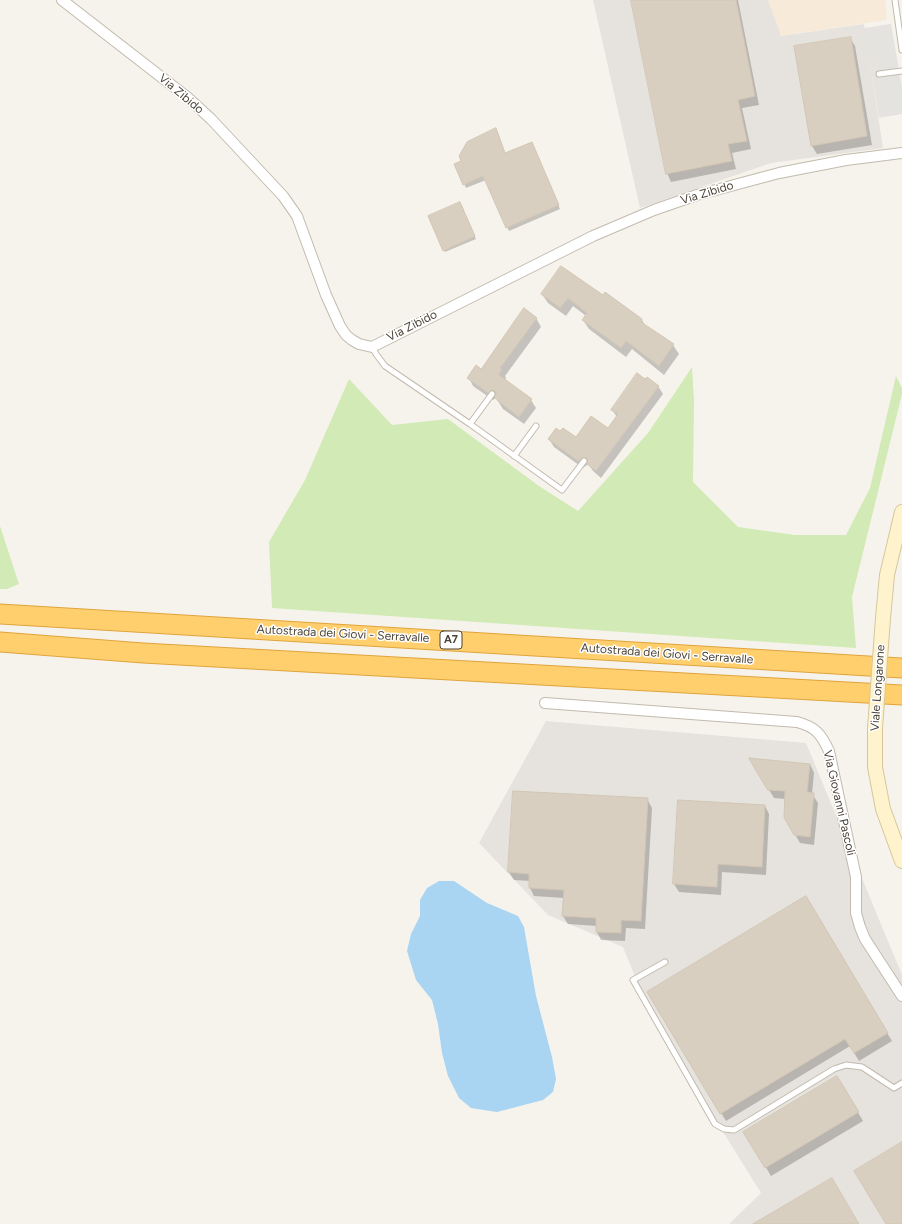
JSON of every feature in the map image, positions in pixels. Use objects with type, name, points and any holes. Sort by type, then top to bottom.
[{"type":"highway","name":"Autostrada dei Giovi - Serravalle","points":[[0,614],[902,668]]},
{"type":"highway","points":[[0,642],[151,654],[902,695]]},
{"type":"main road","name":"Viale Longarone","points":[[902,512],[887,575],[875,728],[875,767],[882,802],[902,861]]},
{"type":"street","name":"Via Zibido","points":[[62,0],[187,97],[211,119],[283,196],[297,216],[326,295],[340,326],[346,335],[359,344],[372,346],[593,236],[654,210],[697,195],[779,173],[846,160],[902,153]]},
{"type":"street","name":"Via Giovanni Pascoli","points":[[545,703],[797,722],[812,727],[819,733],[829,751],[856,877],[856,913],[860,927],[865,938],[902,996]]},
{"type":"lane","points":[[895,0],[902,50]]},
{"type":"lane","points":[[879,74],[902,71]]},
{"type":"lane","points":[[372,346],[385,366],[470,424],[562,490],[584,461]]},
{"type":"lane","points":[[470,424],[492,394]]},
{"type":"lane","points":[[514,456],[536,426]]},
{"type":"lane","points":[[665,962],[633,980],[715,1124],[724,1129],[734,1130],[834,1069],[846,1065],[862,1067],[894,1088],[902,1083]]},
{"type":"shaded area","points":[[593,0],[768,0],[781,36],[864,24],[883,148],[771,163],[640,208]]},
{"type":"shaded area","points":[[768,0],[885,0],[887,20],[780,36]]},
{"type":"shaded area","points":[[891,24],[902,87],[902,114],[879,118],[864,28]]},
{"type":"shaded area","points":[[546,721],[806,743],[902,975],[902,1224],[729,1224],[761,1193],[651,1016],[623,947],[548,915],[479,843]]},
{"type":"green space","points":[[692,367],[694,401],[693,482],[738,527],[795,535],[846,535],[870,488],[896,376],[902,388],[902,394],[852,597],[856,648],[272,608],[269,542],[305,480],[349,379],[392,425],[448,419],[539,486],[578,511],[648,433]]},
{"type":"green space","points":[[0,526],[19,584],[7,589],[0,589]]},
{"type":"water","points":[[439,881],[454,881],[487,903],[518,916],[524,927],[536,996],[552,1057],[556,1079],[553,1092],[543,1100],[497,1112],[471,1108],[459,1098],[448,1076],[432,1000],[416,980],[407,951],[411,934],[420,916],[420,900],[427,888]]},
{"type":"building","points":[[631,0],[736,0],[755,96],[738,100],[747,141],[728,144],[732,161],[666,174]]},
{"type":"building","points":[[851,37],[867,136],[811,146],[794,46]]},
{"type":"building","points":[[496,128],[505,153],[532,142],[559,205],[506,228],[483,176],[463,185],[454,164],[461,161],[459,156],[467,142]]},
{"type":"building","points":[[460,202],[475,236],[443,251],[428,216]]},
{"type":"building","points":[[561,266],[603,295],[605,292],[642,319],[641,322],[674,344],[659,366],[626,341],[621,348],[582,320],[587,313],[568,298],[560,308],[541,294]]},
{"type":"building","points":[[524,308],[537,318],[500,368],[502,369],[499,375],[532,399],[519,417],[494,397],[496,394],[495,391],[491,390],[488,393],[467,378],[476,365],[481,369]]},
{"type":"building","points":[[637,373],[645,379],[647,377],[659,386],[596,471],[587,464],[588,460],[586,458],[582,458],[578,461],[548,439],[556,428],[560,431],[563,428],[576,437],[591,416],[608,428],[618,414],[611,410]]},
{"type":"building","points":[[749,758],[810,764],[807,792],[814,793],[810,837],[794,835],[784,817],[785,791],[768,790]]},
{"type":"building","points":[[513,791],[648,798],[641,921],[621,920],[621,933],[596,932],[596,918],[562,916],[564,890],[529,888],[529,874],[508,872]]},
{"type":"building","points":[[678,800],[765,805],[762,867],[718,864],[717,887],[673,884]]},
{"type":"building","points":[[806,896],[888,1033],[854,1053],[845,1039],[720,1114],[647,992]]},
{"type":"building","points":[[837,1076],[859,1112],[765,1168],[743,1132]]},
{"type":"building","points":[[902,1142],[902,1224],[886,1224],[854,1171]]},
{"type":"building","points":[[832,1178],[859,1224],[753,1224]]}]
